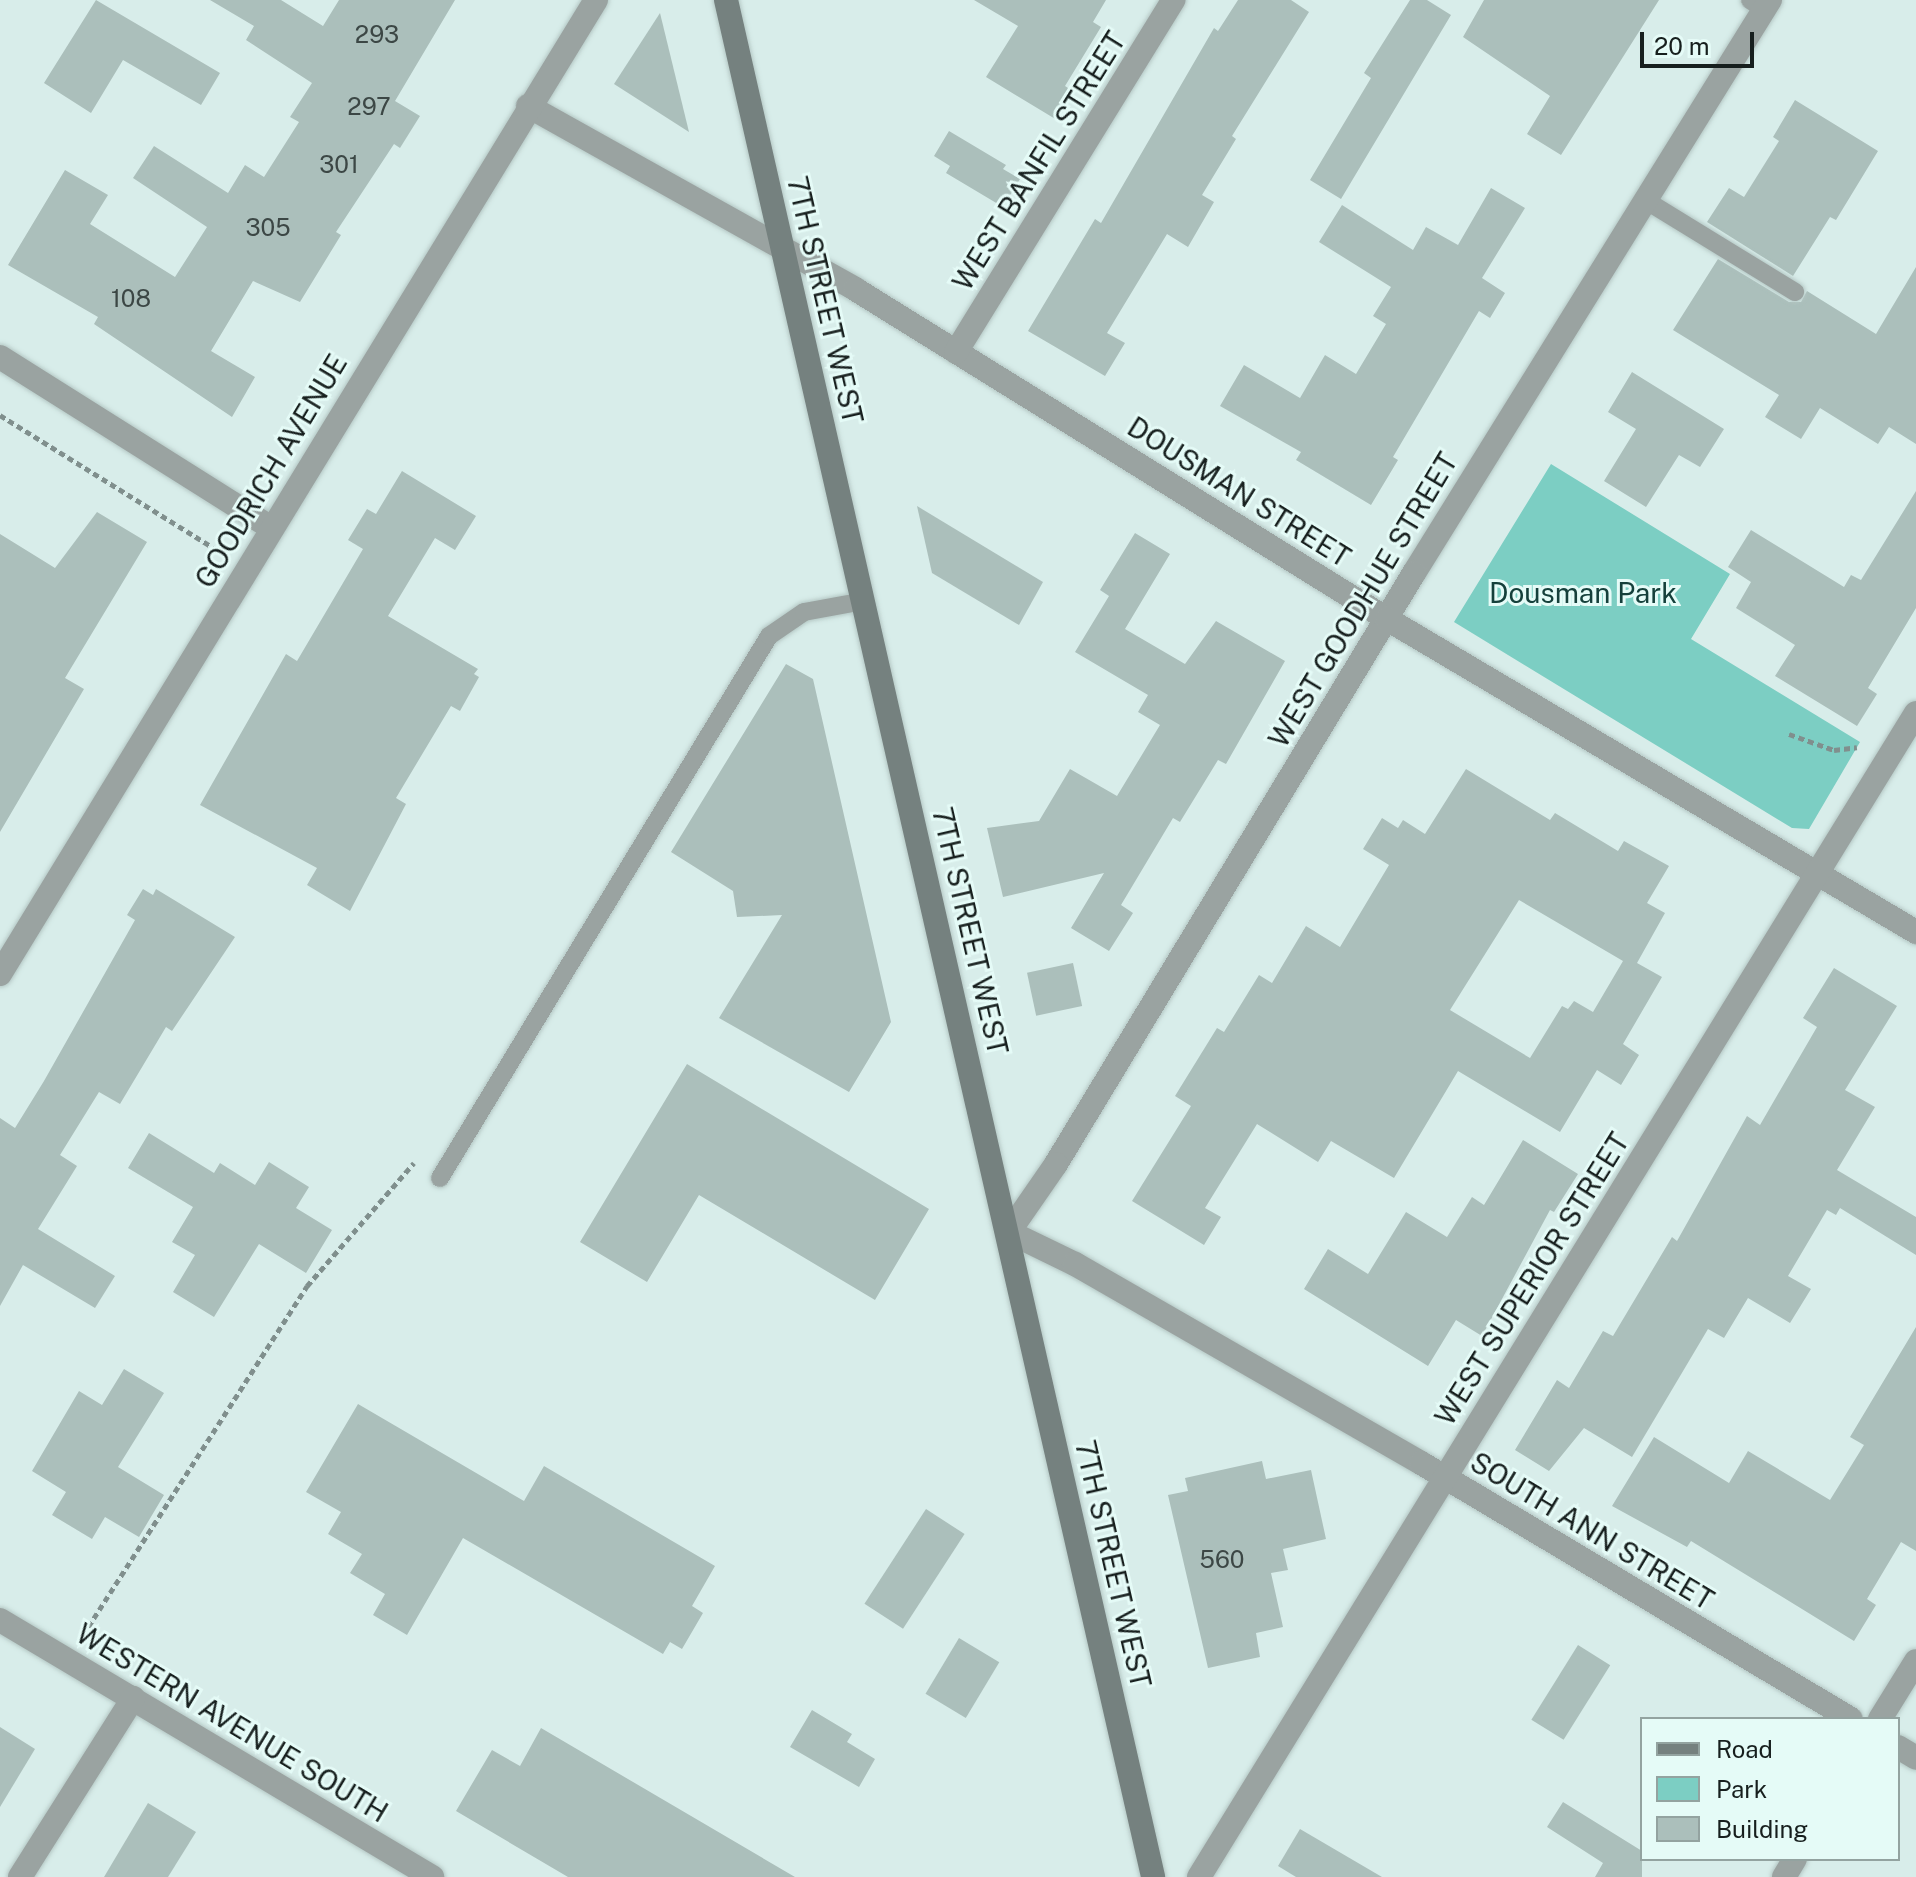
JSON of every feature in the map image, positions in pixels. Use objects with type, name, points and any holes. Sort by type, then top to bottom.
[{"type":"main road","name":"7TH STREET WEST","points":[[726,0],[1009,1232],[1153,1877]]},
{"type":"street","name":"GOODRICH AVENUE","points":[[0,974],[528,106],[596,0]]},
{"type":"street","name":"WEST BANFIL STREET","points":[[956,352],[1173,0]]},
{"type":"street","name":"WEST GOODHUE STREET","points":[[1009,1232],[1056,1164],[1645,200],[1761,3]]},
{"type":"street","name":"DOUSMAN STREET","points":[[528,106],[782,248],[1387,619],[1916,932]]},
{"type":"street","points":[[0,357],[272,528]]},
{"type":"street","name":"WEST SUPERIOR STREET","points":[[1199,1877],[1916,713]]},
{"type":"street","name":"SOUTH ANN STREET","points":[[1009,1232],[1075,1264],[1848,1717]]},
{"type":"street","name":"WESTERN AVENUE SOUTH","points":[[0,1620],[432,1877]]},
{"type":"street","points":[[1881,1717],[1916,1661]]},
{"type":"street","points":[[20,1877],[133,1698]]},
{"type":"lane","points":[[1645,200],[1795,292]]},
{"type":"lane","points":[[440,1178],[769,636],[804,612],[864,601]]},
{"type":"path","points":[[0,415],[247,570]]},
{"type":"path","points":[[1789,734],[1834,750],[1866,746]]},
{"type":"path","points":[[68,1660],[307,1286],[414,1162]]},
{"type":"green space","name":"Dousman Park","points":[[1551,464],[1730,574],[1691,639],[1860,742],[1809,829],[1792,828],[1454,622]]},
{"type":"building","points":[[96,0],[220,73],[201,105],[123,60],[91,113],[44,83]]},
{"type":"building","points":[[210,0],[281,0],[323,26],[339,0],[455,0],[395,101],[420,116],[400,148],[394,144],[336,232],[341,235],[300,302],[253,281],[211,351],[255,377],[232,417],[94,324],[98,317],[8,265],[65,170],[108,195],[90,224],[175,277],[207,227],[133,178],[154,146],[228,193],[245,165],[264,177],[299,122],[290,117],[312,83],[246,40],[254,26]]},
{"type":"building","points":[[974,0],[1106,0],[1093,22],[1101,27],[1065,86],[1074,92],[1057,120],[986,77],[1018,26]]},
{"type":"building","points":[[1238,0],[1291,0],[1309,12],[1232,136],[1236,139],[1202,195],[1214,202],[1188,247],[1167,234],[1107,333],[1125,343],[1105,376],[1028,331],[1095,219],[1101,223],[1214,28],[1218,31]]},
{"type":"building","points":[[1410,0],[1427,0],[1451,15],[1341,199],[1310,180],[1371,78],[1364,73]]},
{"type":"building","points":[[1484,0],[1659,0],[1561,155],[1527,134],[1550,96],[1463,37]]},
{"type":"building","points":[[660,13],[689,132],[614,84]]},
{"type":"building","points":[[1795,100],[1878,151],[1836,220],[1830,217],[1793,276],[1707,222],[1729,188],[1744,197],[1779,141],[1773,137]]},
{"type":"building","points":[[949,131],[1006,165],[1003,169],[1020,179],[1003,207],[946,173],[950,166],[934,156]]},
{"type":"building","points":[[1491,188],[1525,208],[1482,278],[1505,293],[1490,318],[1479,311],[1393,457],[1398,460],[1371,505],[1296,460],[1301,452],[1220,406],[1244,365],[1300,398],[1325,355],[1356,374],[1386,324],[1373,316],[1391,287],[1319,242],[1342,205],[1413,250],[1426,227],[1458,245]]},
{"type":"building","points":[[1718,259],[1789,302],[1801,302],[1807,291],[1876,334],[1916,267],[1916,444],[1889,427],[1878,444],[1820,408],[1801,439],[1765,417],[1779,395],[1673,330]]},
{"type":"building","points":[[1632,372],[1724,429],[1700,467],[1679,455],[1646,507],[1604,481],[1636,429],[1608,412]]},
{"type":"building","points":[[402,471],[476,516],[455,550],[435,538],[388,616],[478,669],[474,674],[479,677],[460,711],[451,706],[396,798],[406,804],[350,911],[307,885],[317,868],[200,805],[286,654],[297,661],[363,549],[348,540],[367,509],[376,514]]},
{"type":"building","points":[[1916,491],[1916,608],[1868,688],[1877,694],[1857,726],[1775,676],[1795,645],[1736,608],[1751,582],[1728,567],[1751,530],[1844,587],[1851,575],[1861,580]]},
{"type":"building","points":[[917,506],[1043,582],[1019,625],[932,573]]},
{"type":"building","points":[[97,512],[147,542],[65,678],[84,689],[0,832],[0,534],[55,568]]},
{"type":"building","points":[[1135,533],[1170,554],[1125,629],[1185,664],[1216,621],[1285,661],[1226,764],[1218,760],[1180,822],[1173,818],[1121,905],[1133,913],[1109,951],[1071,928],[1104,873],[1003,897],[987,828],[1039,821],[1070,769],[1117,796],[1160,725],[1138,712],[1148,695],[1075,652],[1109,596],[1100,590]]},
{"type":"building","points":[[786,664],[813,679],[891,1022],[849,1092],[719,1018],[782,915],[737,917],[733,891],[671,852]]},
{"type":"building","points":[[1466,769],[1550,820],[1555,813],[1618,851],[1624,841],[1669,866],[1647,903],[1665,913],[1637,963],[1662,977],[1623,1044],[1639,1055],[1621,1085],[1597,1070],[1560,1132],[1458,1071],[1394,1178],[1331,1141],[1318,1162],[1257,1124],[1205,1208],[1221,1217],[1204,1245],[1132,1201],[1191,1106],[1175,1096],[1217,1028],[1224,1032],[1259,975],[1272,983],[1306,926],[1340,947],[1389,865],[1363,849],[1382,818],[1398,828],[1403,820],[1425,834]],"holes":[[[1519,900],[1623,961],[1593,1012],[1574,1001],[1568,1009],[1562,1006],[1530,1058],[1450,1010]]]},
{"type":"building","points":[[143,889],[153,895],[156,889],[235,937],[172,1031],[166,1027],[120,1104],[99,1092],[60,1155],[77,1166],[38,1229],[115,1276],[95,1308],[23,1265],[0,1306],[0,1118],[15,1128],[135,920],[127,915]]},
{"type":"building","points":[[1073,963],[1082,1006],[1036,1016],[1027,973]]},
{"type":"building","points":[[1834,968],[1897,1006],[1845,1090],[1875,1107],[1837,1170],[1916,1217],[1916,1255],[1840,1208],[1836,1215],[1827,1210],[1788,1276],[1811,1289],[1790,1323],[1748,1298],[1724,1338],[1708,1329],[1632,1457],[1584,1428],[1549,1471],[1515,1450],[1557,1380],[1569,1388],[1603,1331],[1613,1336],[1672,1237],[1677,1241],[1747,1116],[1760,1125],[1817,1027],[1803,1018]]},
{"type":"building","points":[[687,1064],[929,1209],[875,1300],[699,1195],[647,1282],[580,1242]]},
{"type":"building","points":[[149,1133],[214,1173],[220,1163],[255,1185],[269,1162],[309,1187],[296,1208],[332,1230],[306,1273],[259,1244],[214,1317],[173,1292],[195,1255],[172,1242],[193,1207],[128,1168]]},
{"type":"building","points":[[1523,1140],[1578,1174],[1554,1212],[1550,1210],[1482,1336],[1456,1320],[1428,1366],[1304,1289],[1328,1249],[1368,1274],[1406,1212],[1447,1237],[1472,1197],[1484,1205]]},
{"type":"building","points":[[1916,1327],[1916,1551],[1901,1542],[1867,1599],[1876,1605],[1854,1641],[1691,1541],[1687,1547],[1612,1506],[1654,1437],[1729,1483],[1748,1451],[1830,1500],[1864,1445],[1850,1437]]},
{"type":"building","points":[[124,1369],[164,1393],[118,1467],[164,1495],[139,1537],[105,1517],[92,1539],[52,1515],[66,1492],[32,1471],[79,1391],[102,1405]]},
{"type":"building","points":[[358,1404],[524,1501],[544,1466],[715,1566],[692,1606],[703,1613],[682,1649],[670,1642],[663,1654],[463,1538],[407,1635],[373,1615],[385,1594],[350,1573],[362,1554],[328,1534],[341,1512],[306,1492]]},
{"type":"building","points":[[1262,1461],[1266,1479],[1311,1470],[1326,1539],[1283,1549],[1288,1570],[1271,1573],[1283,1627],[1256,1633],[1260,1657],[1208,1668],[1168,1495],[1188,1491],[1185,1478]]},
{"type":"building","points":[[926,1509],[965,1534],[903,1629],[864,1604]]},
{"type":"building","points":[[959,1638],[999,1662],[966,1718],[926,1694]]},
{"type":"building","points":[[1578,1645],[1610,1665],[1564,1740],[1531,1720]]},
{"type":"building","points":[[812,1710],[852,1734],[847,1742],[875,1759],[859,1787],[790,1747]]},
{"type":"building","points":[[0,1727],[35,1749],[0,1807]]},
{"type":"building","points":[[541,1728],[795,1877],[568,1877],[456,1811],[492,1750],[520,1766]]},
{"type":"building","points":[[1563,1802],[1640,1850],[1642,1877],[1595,1877],[1603,1863],[1547,1827]]},
{"type":"building","points":[[148,1803],[196,1832],[168,1877],[104,1877]]},
{"type":"building","points":[[1300,1829],[1382,1877],[1296,1877],[1278,1866]]}]
